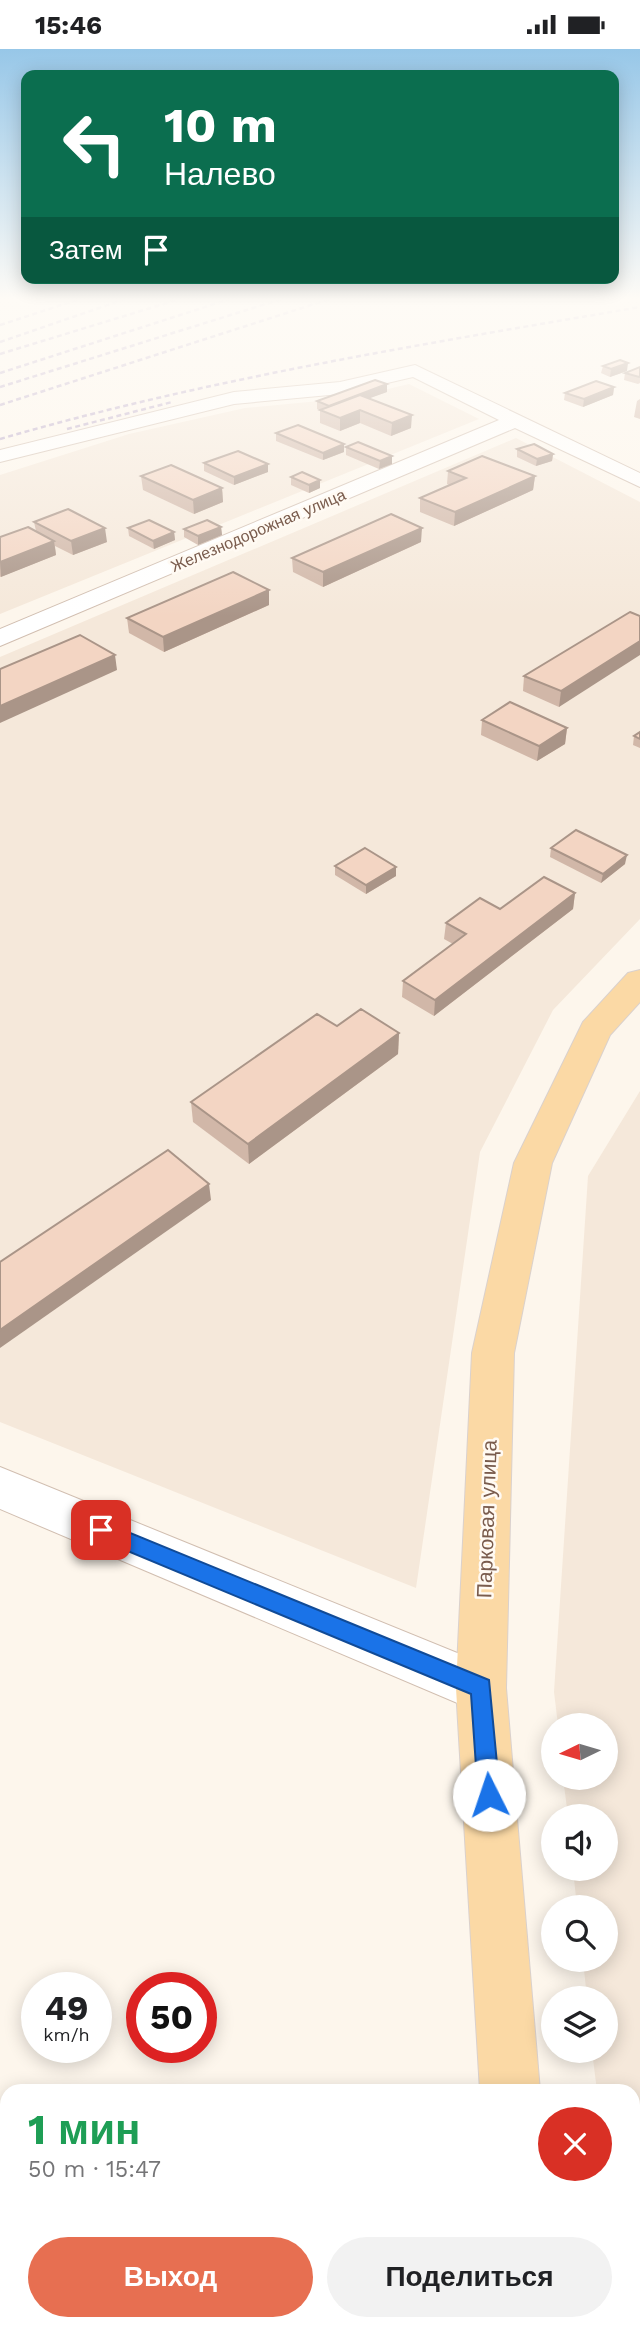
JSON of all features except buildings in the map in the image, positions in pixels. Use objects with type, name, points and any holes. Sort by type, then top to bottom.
[{"type":"main road","name":"Парковая улица","points":[[509,2084],[481,1688],[493,1353],[533,1163],[595,1030],[640,981]]},
{"type":"street","points":[[0,456],[206,404]]},
{"type":"street","points":[[484,404],[640,481]]},
{"type":"street","name":"Железнодорожная улица","points":[[0,638],[516,420]]},
{"type":"street","points":[[0,1488],[481,1688]]},
{"type":"shaded area","points":[[282,404],[450,404],[479,419],[0,614],[0,475],[129,434],[245,408]]},
{"type":"shaded area","points":[[516,438],[640,502],[640,919],[553,1010],[480,1152],[416,1588],[0,1422],[0,657]]},
{"type":"shaded area","points":[[640,1091],[640,2084],[596,2084],[594,2063],[618,2063],[618,1986],[586,1986],[584,1972],[618,1972],[618,1895],[576,1895],[574,1881],[618,1881],[618,1804],[566,1804],[565,1790],[618,1790],[618,1713],[557,1713],[554,1692],[588,1176]]},
{"type":"railway","points":[[0,439],[131,404]]},
{"type":"railway","points":[[67,429],[162,404]]},
{"type":"route","points":[[101,1530],[481,1688],[489,1795]]}]
